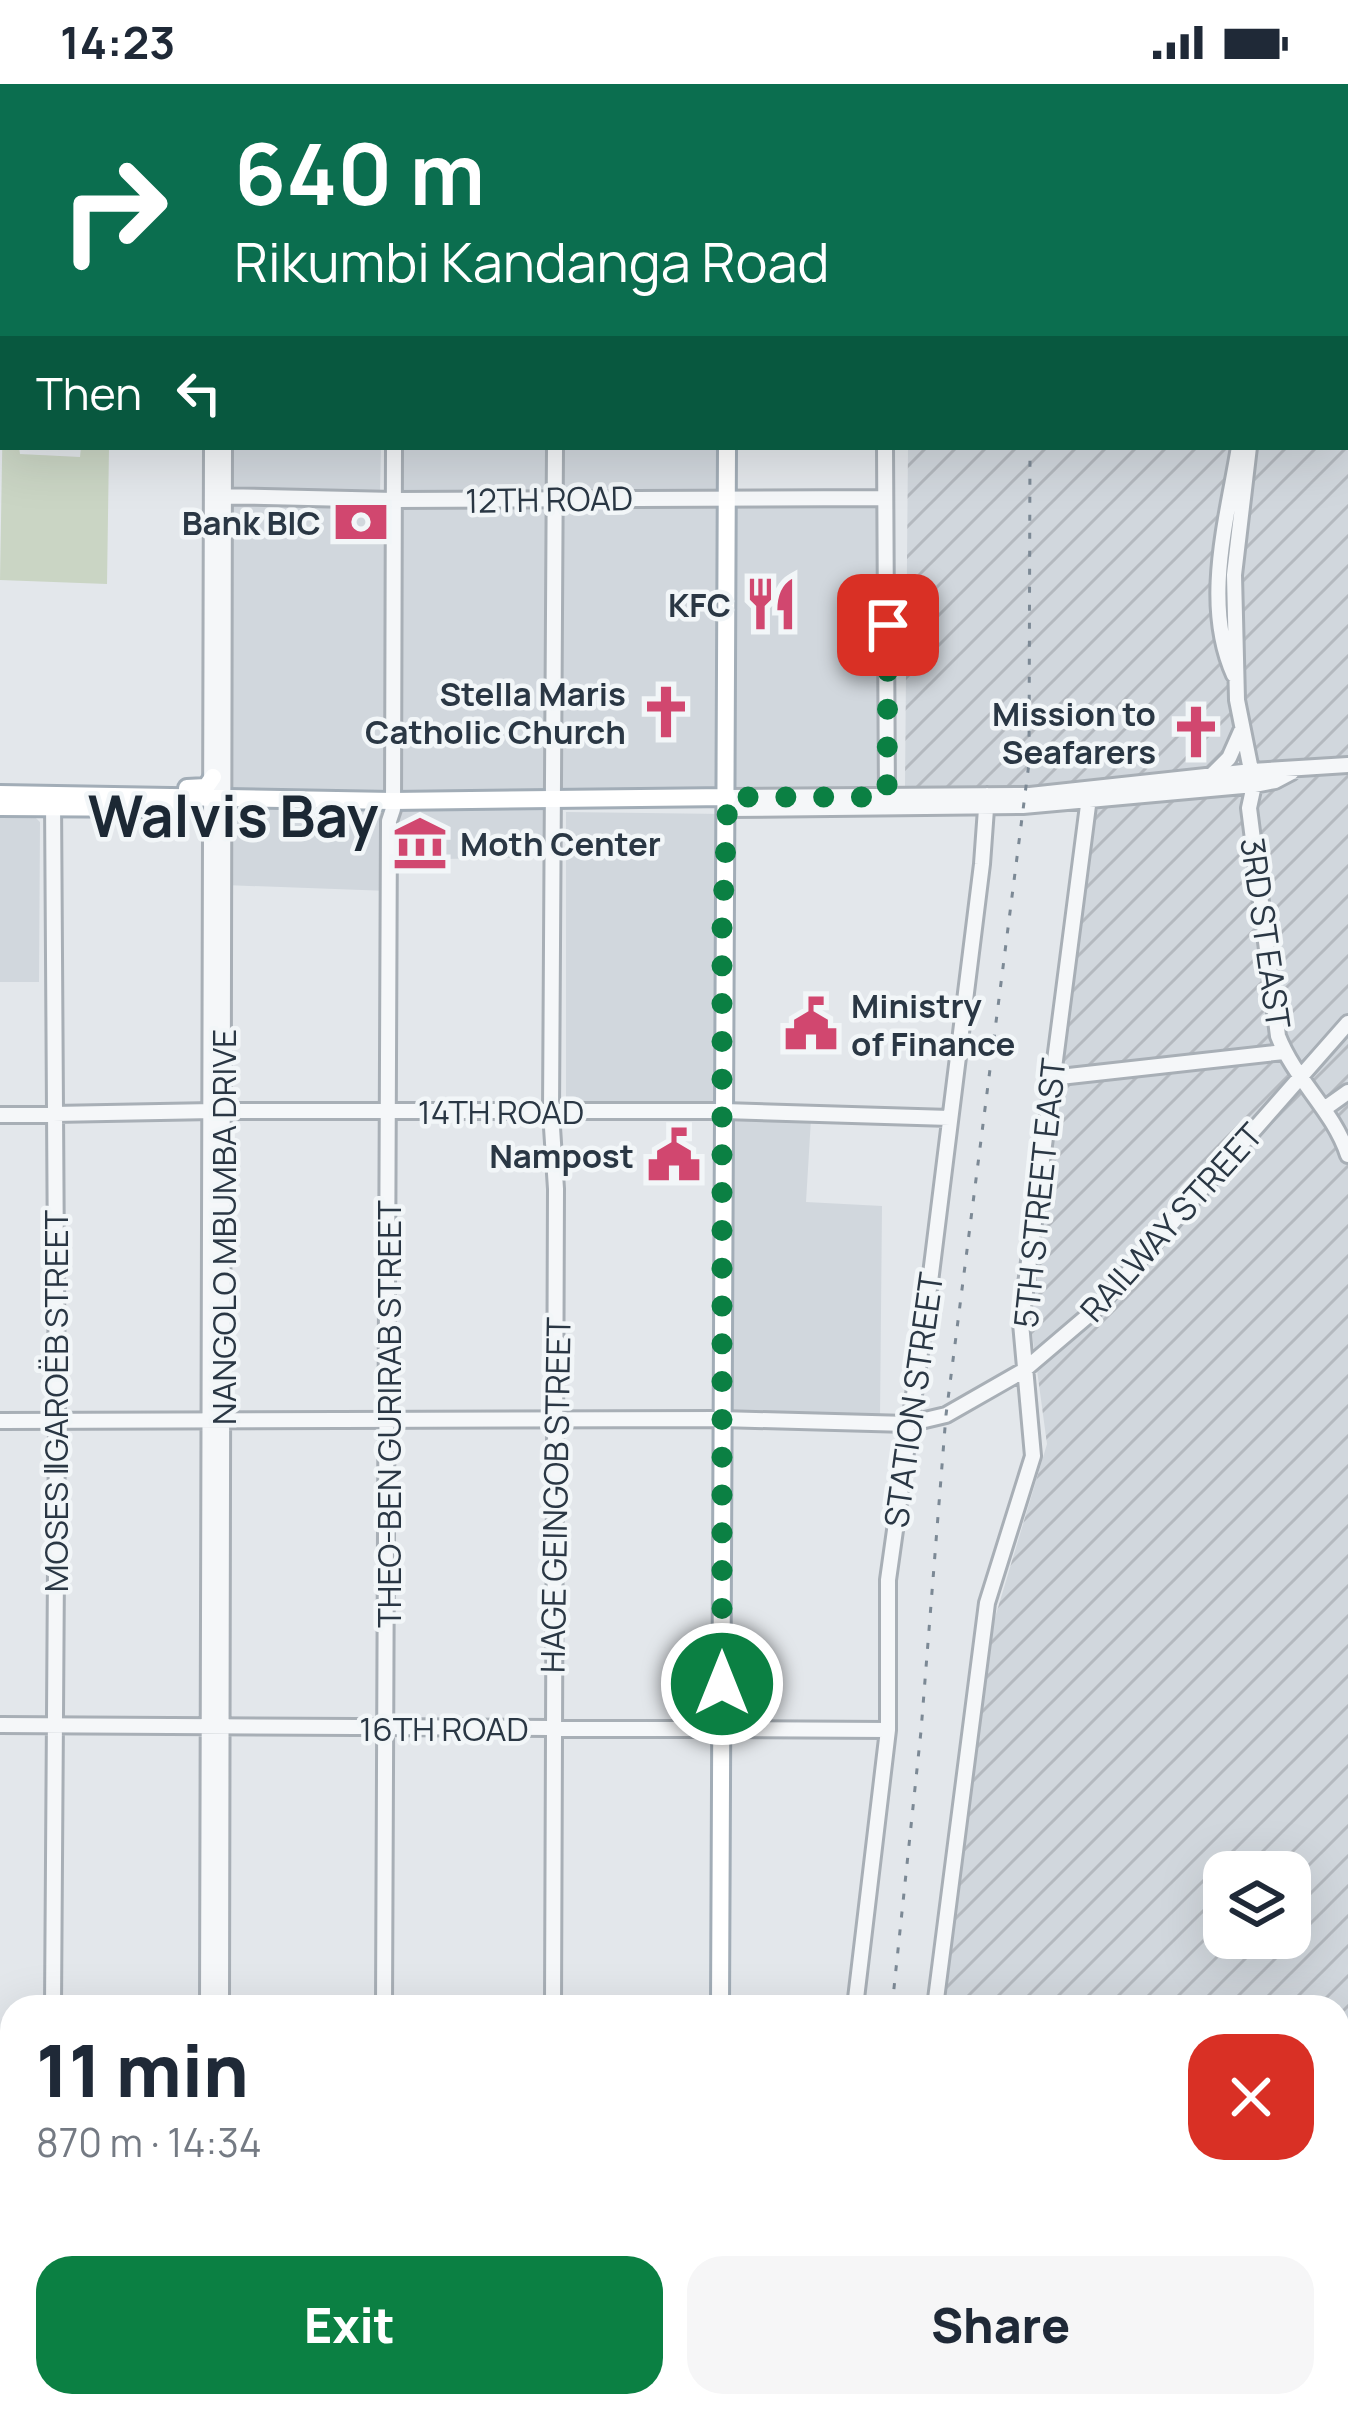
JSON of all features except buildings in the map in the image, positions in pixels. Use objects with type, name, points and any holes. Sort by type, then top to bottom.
[{"type":"main road","points":[[720,1995],[727,450]]},
{"type":"main road","points":[[152,796],[167,789],[206,787],[212,777]]},
{"type":"main road","points":[[0,794],[53,801],[389,808],[728,803]]},
{"type":"main road","points":[[0,807],[152,796],[219,803]]},
{"type":"street","name":"NANGOLO MBUMBA DRIVE","points":[[212,450],[218,495],[216,1727],[221,1995]]},
{"type":"street","name":"NANGOLO MBUMBA DRIVE","points":[[219,803],[212,777],[218,495],[224,450]]},
{"type":"street","name":"THEO-BEN GURIRAB STREET","points":[[384,1995],[391,450]]},
{"type":"street","name":"HAGE GEINGOB STREET","points":[[553,1995],[558,450]]},
{"type":"street","points":[[885,450],[887,802]]},
{"type":"street","points":[[1236,680],[1225,654],[1218,603],[1239,450]]},
{"type":"street","points":[[1245,779],[1236,680],[1239,647],[1234,575],[1249,450]]},
{"type":"street","name":"12TH ROAD","points":[[218,495],[391,500],[885,498]]},
{"type":"street","points":[[1211,776],[1229,758],[1242,728]]},
{"type":"street","points":[[1089,796],[1211,776],[1275,781],[1292,772],[1348,765]]},
{"type":"street","points":[[728,803],[1089,796],[1245,779]]},
{"type":"street","name":"3RD ST EAST","points":[[1245,779],[1278,1036],[1284,1052],[1327,1112],[1348,1155]]},
{"type":"street","name":"5TH STREET EAST","points":[[937,1995],[987,1603],[1033,1456],[1021,1324],[1089,796]]},
{"type":"street","name":"STATION STREET","points":[[856,1995],[888,1730],[888,1580],[982,864],[986,800]]},
{"type":"street","name":"MOSES ǁGAROËB STREET","points":[[53,801],[57,1422],[53,1995]]},
{"type":"street","name":"RAILWAY STREET","points":[[0,1421],[721,1419],[908,1424],[957,1411],[1023,1372],[1097,1308],[1348,1023]]},
{"type":"street","points":[[1051,1078],[1284,1052]]},
{"type":"street","points":[[1327,1112],[1348,1092]]},
{"type":"street","name":"14TH ROAD","points":[[0,1115],[388,1111],[555,1117],[724,1111],[950,1118]]},
{"type":"street","name":"3RD ST EAST","points":[[1327,1112],[1348,1128]]},
{"type":"street","name":"16TH ROAD","points":[[0,1725],[888,1730]]},
{"type":"street","name":"NANGOLO MBUMBA DRIVE","points":[[208,1995],[216,1727]]},
{"type":"shaded area","points":[[230,450],[381,450],[380,493],[229,491]]},
{"type":"shaded area","points":[[399,450],[722,450],[723,494],[399,495]]},
{"type":"shaded area","points":[[908,450],[1348,450],[1348,1995],[945,1995],[991,1631],[1047,1444],[1031,1326],[1090,791],[1045,786],[905,786]]},
{"type":"shaded area","points":[[228,499],[722,504],[723,795],[545,798],[545,857],[389,860],[389,891],[224,885]]},
{"type":"shaded area","points":[[731,503],[878,504],[881,794],[732,794]]},
{"type":"shaded area","points":[[566,812],[724,814],[718,1107],[566,1106]]},
{"type":"shaded area","points":[[33,815],[40,822],[39,982],[0,982],[0,816]]},
{"type":"shaded area","points":[[728,1115],[811,1119],[806,1202],[882,1206],[880,1418],[725,1413]]},
{"type":"green space","points":[[2,450],[80,457],[81,450],[109,450],[107,584],[0,580]]},
{"type":"railway","points":[[893,1995],[921,1731],[946,1415],[1029,763],[1030,450]]},
{"type":"place","name":"Bank BIC","points":[[361,522]]},
{"type":"place","name":"KFC","points":[[771,604]]},
{"type":"place","name":"Stella Maris Catholic Church","points":[[666,712]]},
{"type":"place","name":"Mission to Seafarers","points":[[1196,732]]},
{"type":"place","name":"Moth Center","points":[[420,843]]},
{"type":"place","name":"Ministry of Finance","points":[[811,1024]]},
{"type":"place","name":"Nampost","points":[[674,1155]]},
{"type":"district","name":"Walvis Bay","points":[[233,815]]},
{"type":"route","points":[[722,1684],[722,929],[728,797],[887,797],[888,625]]}]
